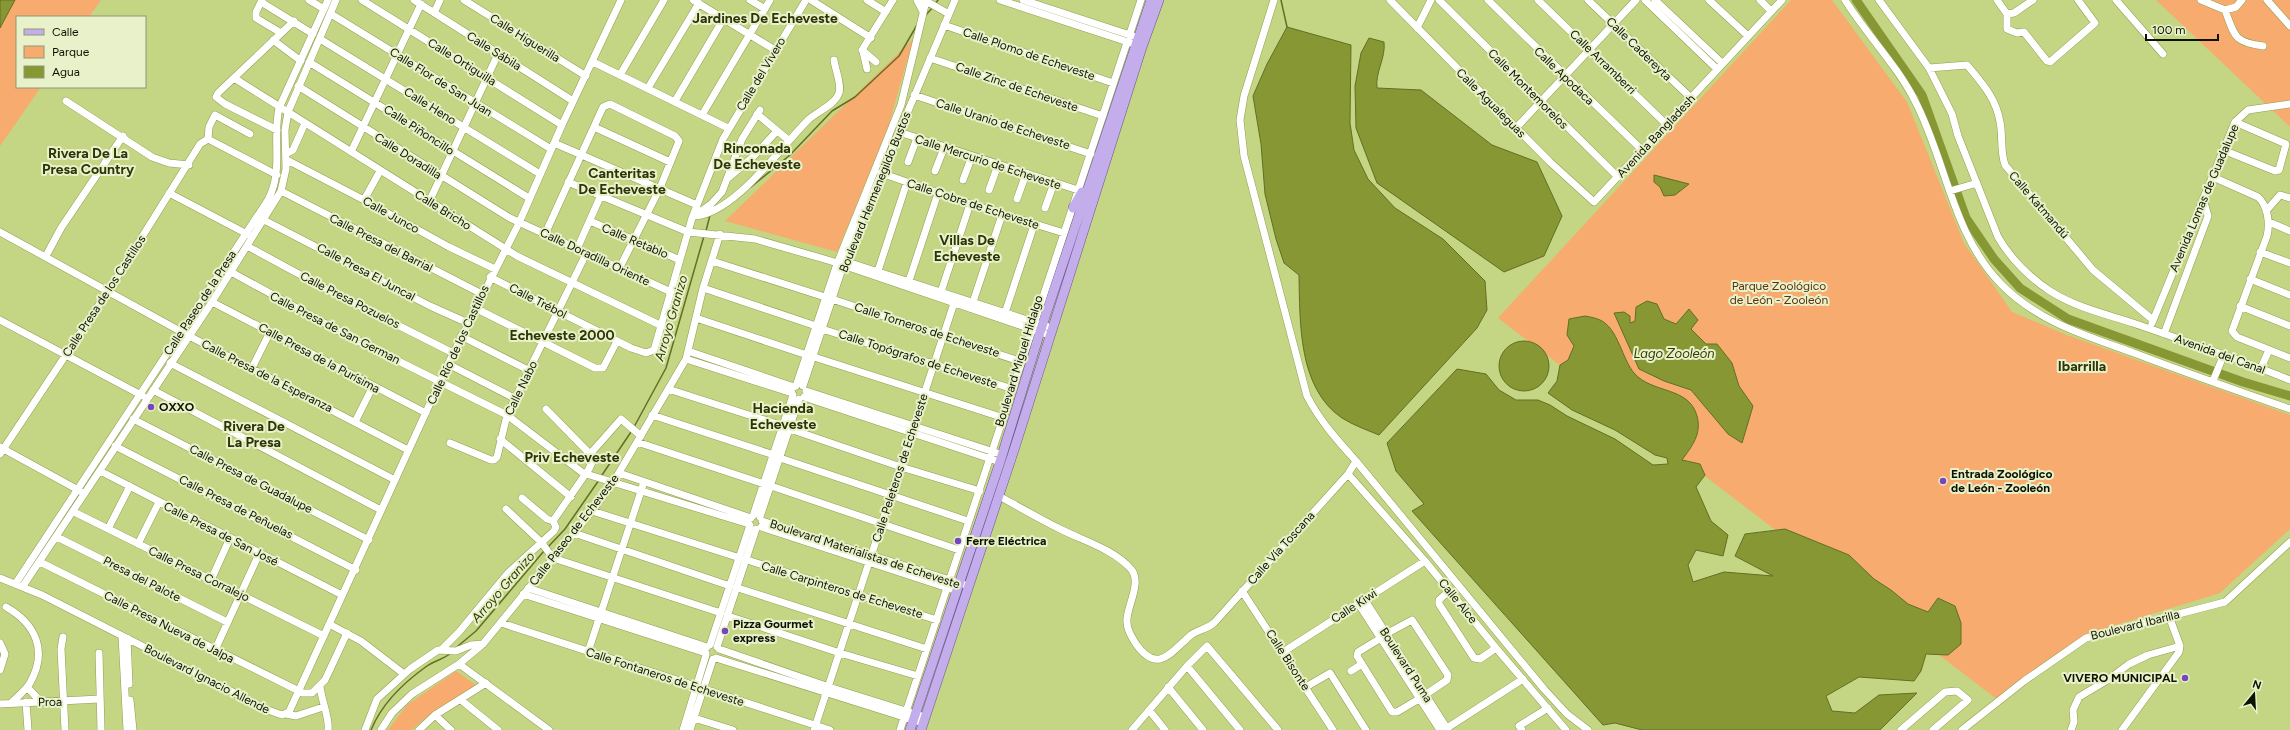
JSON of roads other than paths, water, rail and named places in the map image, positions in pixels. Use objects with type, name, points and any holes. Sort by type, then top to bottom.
[{"type":"main road","name":"Boulevard Miguel Hidalgo","points":[[910,730],[910,715],[958,587],[1001,459],[1037,327],[1094,168],[1150,0]]},
{"type":"main road","name":"Boulevard Miguel Hidalgo","points":[[923,723],[999,496],[1051,331],[1136,41],[1159,0]]},
{"type":"main road","points":[[1073,208],[1094,168]]},
{"type":"street","points":[[309,0],[324,9]]},
{"type":"street","name":"Calle Paseo de la Presa","points":[[23,586],[74,512],[133,419],[182,330],[270,196],[277,175],[276,130],[279,108],[328,0]]},
{"type":"street","name":"Calle Paseo de la Presa","points":[[16,583],[78,489],[144,397],[153,390],[212,302],[281,191],[287,157],[285,130],[288,112],[336,0]]},
{"type":"street","name":"Calle Ortiguilla","points":[[362,0],[562,125]]},
{"type":"street","name":"Calle Sábila","points":[[414,0],[573,101]]},
{"type":"street","points":[[434,13],[440,0]]},
{"type":"street","name":"Calle Higuerilla","points":[[464,0],[586,76]]},
{"type":"street","name":"Calle Río de los Castillos","points":[[299,692],[342,595],[356,570],[381,510],[453,353],[494,269],[519,223],[552,146],[621,0]]},
{"type":"street","points":[[620,75],[664,0]]},
{"type":"street","points":[[750,0],[765,9]]},
{"type":"street","points":[[702,114],[770,0]]},
{"type":"street","name":"Calle del Vivero","points":[[650,352],[656,344],[662,326],[680,260],[692,232],[693,217],[697,205],[728,128],[806,0]]},
{"type":"street","points":[[811,0],[870,38]]},
{"type":"street","points":[[867,0],[886,12]]},
{"type":"street","points":[[867,69],[862,51],[893,0]]},
{"type":"street","points":[[917,0],[923,14]]},
{"type":"street","name":"Boulevard Hermenegildo Bustos","points":[[839,262],[881,173],[955,0]]},
{"type":"street","points":[[1000,0],[1136,41]]},
{"type":"street","points":[[1023,0],[1136,41]]},
{"type":"street","name":"Boulevard Miguel Hidalgo","points":[[900,730],[910,715],[918,676],[968,521],[980,491],[1022,362],[1037,327],[1064,233],[1113,83],[1136,41],[1141,0]]},
{"type":"street","points":[[1274,0],[1244,96],[1240,120],[1244,156],[1307,396],[1318,417],[1544,689],[1566,714],[1588,730]]},
{"type":"street","name":"Calle Agualeguas","points":[[1390,0],[1516,128],[1570,181],[1594,202]]},
{"type":"street","points":[[1417,28],[1431,0]]},
{"type":"street","name":"Calle Montemorelos","points":[[1439,0],[1618,177]]},
{"type":"street","name":"Calle Apodaca","points":[[1488,0],[1564,76],[1642,150]]},
{"type":"street","name":"Calle Arramberri","points":[[1538,0],[1667,125]]},
{"type":"street","name":"Calle Cadereyta","points":[[1588,0],[1691,98]]},
{"type":"street","points":[[1516,128],[1636,0]]},
{"type":"street","points":[[1645,0],[1717,69]]},
{"type":"street","points":[[1655,0],[1722,63]]},
{"type":"street","points":[[1709,0],[1748,36]]},
{"type":"street","points":[[1760,0],[1771,11]]},
{"type":"street","name":"Avenida Bangladesh","points":[[1594,202],[1782,0]]},
{"type":"street","points":[[1844,0],[1912,94],[1953,191],[1962,224],[1975,250],[2001,284],[2029,308],[2080,334],[2214,380],[2290,409]]},
{"type":"street","name":"Avenida del Canal","points":[[1878,0],[1929,68],[1952,114],[1975,184],[1998,237],[2005,249],[2024,270],[2051,292],[2086,308],[2164,334],[2222,358],[2261,368],[2290,380]]},
{"type":"street","points":[[1997,0],[2007,14],[2007,29],[2017,33],[2024,32],[2046,61],[2050,62],[2064,52],[2095,23],[2078,0]]},
{"type":"street","points":[[2007,14],[2014,13],[2033,0]]},
{"type":"street","points":[[2116,0],[2163,54]]},
{"type":"street","points":[[2204,1],[2225,10],[2236,7],[2242,0]]},
{"type":"street","points":[[2267,0],[2290,26]]},
{"type":"street","points":[[281,33],[258,20],[256,12],[261,1],[313,34]]},
{"type":"street","points":[[648,88],[696,2],[775,50]]},
{"type":"street","points":[[927,2],[949,14]]},
{"type":"street","name":"Boulevard Hermenegildo Bustos","points":[[777,456],[783,426],[798,392],[829,298],[839,262],[901,105],[927,2]]},
{"type":"street","points":[[351,152],[421,4]]},
{"type":"street","points":[[2225,10],[2238,39],[2245,43],[2263,46]]},
{"type":"street","name":"Calle Flor de San Juan","points":[[331,14],[474,103],[552,146],[581,154],[697,205]]},
{"type":"street","points":[[674,101],[724,18]]},
{"type":"street","points":[[276,130],[218,98],[218,93],[294,21]]},
{"type":"street","name":"Calle Plomo de Echeveste","points":[[944,26],[1113,83]]},
{"type":"street","name":"Calle Heno","points":[[320,39],[540,174]]},
{"type":"street","points":[[274,40],[301,61]]},
{"type":"street","points":[[862,51],[876,62]]},
{"type":"street","points":[[429,202],[462,127],[498,54]]},
{"type":"street","name":"Calle Zinc de Echeveste","points":[[930,58],[1103,116]]},
{"type":"street","points":[[693,217],[712,213],[744,188],[768,166],[808,120],[837,98],[840,90],[834,60]]},
{"type":"street","name":"Calle Piñoncillo","points":[[309,62],[375,102],[452,152],[529,198]]},
{"type":"street","points":[[593,62],[728,128]]},
{"type":"street","name":"Calle Katmandú","points":[[1929,68],[1967,65],[1992,97],[2000,122],[2005,165],[2093,270],[2153,320]]},
{"type":"street","name":"Calle Bricho","points":[[234,78],[279,108],[288,112],[506,249],[662,326]]},
{"type":"street","name":"Calle Doradilla","points":[[298,86],[440,176],[519,223]]},
{"type":"street","name":"Calle Uranio de Echeveste","points":[[914,95],[1091,154]]},
{"type":"street","points":[[66,101],[123,136],[156,159],[189,165]]},
{"type":"street","points":[[545,234],[603,107],[605,104],[610,104],[678,138],[660,188],[645,214],[619,269]]},
{"type":"street","name":"Avenida Lomas de Guadalupe","points":[[2149,329],[2235,122],[2248,110],[2290,104]]},
{"type":"street","points":[[693,217],[719,196],[742,139],[759,112],[776,131],[786,138]]},
{"type":"street","points":[[250,134],[215,115],[209,127],[208,138],[277,175]]},
{"type":"street","points":[[2223,150],[2275,171],[2279,170],[2286,144],[2235,122]]},
{"type":"street","name":"Calle Paseo de la Presa","points":[[287,157],[293,150],[305,123]]},
{"type":"street","points":[[594,127],[670,162]]},
{"type":"street","points":[[727,179],[740,168],[776,131]]},
{"type":"street","name":"Calle Mercurio de Echeveste","points":[[899,132],[998,166],[1078,190]]},
{"type":"street","points":[[46,256],[65,222],[123,136]]},
{"type":"street","name":"Calle Presa de los Castillos","points":[[1,450],[109,290],[169,193],[189,165],[200,144],[208,138]]},
{"type":"street","points":[[908,162],[917,138]]},
{"type":"street","points":[[936,171],[944,148]]},
{"type":"street","points":[[963,180],[972,156]]},
{"type":"street","name":"Calle Junco","points":[[287,157],[449,247],[494,269]]},
{"type":"street","points":[[733,163],[740,168]]},
{"type":"street","points":[[989,190],[998,166]]},
{"type":"street","points":[[364,200],[380,171]]},
{"type":"street","name":"Calle Cobre de Echeveste","points":[[881,173],[1002,215],[1064,233]]},
{"type":"street","points":[[1017,199],[1026,174]]},
{"type":"street","points":[[2213,177],[2262,200],[2269,222],[2269,229],[2232,327],[2234,335],[2290,358]]},
{"type":"street","points":[[568,182],[692,232],[755,239],[878,271],[941,292],[955,300],[973,302],[1006,313],[1037,327]]},
{"type":"street","points":[[878,271],[907,182]]},
{"type":"street","points":[[1045,208],[1054,183]]},
{"type":"street","points":[[1953,191],[1975,184]]},
{"type":"street","name":"Calle Presa del Barrial","points":[[281,191],[482,294]]},
{"type":"street","points":[[169,193],[252,238]]},
{"type":"street","points":[[909,281],[938,193]]},
{"type":"street","points":[[577,249],[601,195]]},
{"type":"street","points":[[2266,211],[2280,195],[2290,198]]},
{"type":"street","points":[[2164,334],[2208,216],[2203,200]]},
{"type":"street","points":[[941,292],[970,204]]},
{"type":"street","points":[[973,302],[1002,215]]},
{"type":"street","name":"Calle Presa El Juncal","points":[[264,220],[430,306],[468,323]]},
{"type":"street","name":"Calle Retablo","points":[[590,221],[680,260]]},
{"type":"street","points":[[2269,222],[2290,230]]},
{"type":"street","name":"Calle Doradilla Oriente","points":[[519,223],[671,292]]},
{"type":"street","points":[[1006,313],[1034,225]]},
{"type":"street","name":"Calle Presa de la Esperanza","points":[[0,232],[182,330],[189,336],[408,450]]},
{"type":"street","name":"Calle Paseo de Echeveste","points":[[381,730],[392,713],[412,694],[459,664],[483,644],[574,534],[614,481],[686,359],[703,288],[720,234]]},
{"type":"street","name":"Calle Presa Pozuelos","points":[[248,246],[332,292],[453,353]]},
{"type":"street","points":[[2260,252],[2290,263]]},
{"type":"street","name":"Calle Nabo","points":[[450,443],[494,460],[507,415],[530,371],[586,254]]},
{"type":"street","name":"Calle Torneros de Echeveste","points":[[712,261],[1022,362]]},
{"type":"street","points":[[839,262],[1051,331]]},
{"type":"street","name":"Calle Presa de San German","points":[[231,272],[291,307],[507,415]]},
{"type":"street","name":"Calle Trébol","points":[[490,277],[640,352],[650,352]]},
{"type":"street","points":[[2250,279],[2290,295]]},
{"type":"street","name":"Calle Topógrafos de Echeveste","points":[[703,288],[1013,389]]},
{"type":"street","name":"Calle Peleteros de Echeveste","points":[[815,728],[955,300]]},
{"type":"street","name":"Calle Presa de la Purísima","points":[[212,302],[426,413]]},
{"type":"street","points":[[2240,306],[2290,326]]},
{"type":"street","points":[[475,308],[600,369],[607,364],[617,341]]},
{"type":"street","points":[[696,318],[1004,418]]},
{"type":"street","points":[[0,320],[144,397]]},
{"type":"street","points":[[252,368],[270,332]]},
{"type":"street","points":[[461,336],[530,371]]},
{"type":"street","points":[[2261,368],[2269,350]]},
{"type":"street","points":[[688,351],[798,392]]},
{"type":"street","points":[[2214,380],[2222,358]]},
{"type":"street","points":[[686,359],[798,392],[1001,459]]},
{"type":"street","points":[[170,363],[395,480]]},
{"type":"street","points":[[448,364],[516,399]]},
{"type":"street","points":[[355,422],[373,386]]},
{"type":"street","points":[[668,389],[783,426]]},
{"type":"street","points":[[153,390],[381,510]]},
{"type":"street","name":"Boulevard Hermenegildo Bustos","points":[[683,730],[700,688],[712,652],[721,613],[730,586],[743,559],[777,456],[790,429],[798,392]]},
{"type":"street","points":[[546,409],[592,457]]},
{"type":"street","name":"Boulevard Materialistas de Echeveste","points":[[507,415],[576,469],[587,475],[614,481],[755,522]]},
{"type":"street","points":[[652,415],[968,521]]},
{"type":"street","name":"Calle Presa de Guadalupe","points":[[133,419],[369,540]]},
{"type":"street","points":[[553,521],[587,475],[592,457],[620,419],[641,436]]},
{"type":"street","points":[[790,429],[901,467],[980,491]]},
{"type":"street","points":[[500,439],[571,497]]},
{"type":"street","points":[[637,442],[959,550]]},
{"type":"street","name":"Calle Presa de Peñuelas","points":[[115,446],[356,570]]},
{"type":"street","points":[[1,450],[85,494]]},
{"type":"street","name":"Calle Vía Toscana","points":[[999,496],[1050,524],[1111,553],[1130,569],[1135,579],[1127,625],[1134,640],[1149,657],[1157,660],[1166,657],[1191,635],[1206,629],[1214,622],[1348,474],[1356,461]]},
{"type":"street","name":"Calle Presa de San José","points":[[100,471],[259,554],[342,595]]},
{"type":"street","name":"Boulevard Materialistas de Echeveste","points":[[619,473],[755,522],[967,590]]},
{"type":"street","name":"Calle Alce","points":[[1348,474],[1425,561],[1496,648],[1566,730]]},
{"type":"street","points":[[588,652],[620,550],[644,482]]},
{"type":"street","points":[[108,529],[130,486]]},
{"type":"street","points":[[441,650],[459,632],[508,573],[544,546],[554,532],[556,527],[553,521],[547,519],[522,498]]},
{"type":"street","points":[[138,544],[159,502]]},
{"type":"street","points":[[506,509],[544,546],[553,558],[721,613]]},
{"type":"street","name":"Calle Carpinteros de Echeveste","points":[[592,511],[937,620]]},
{"type":"street","name":"Calle Presa Corralejo","points":[[74,512],[324,636]]},
{"type":"street","points":[[574,534],[730,586]]},
{"type":"street","name":"Presa del Palote","points":[[57,537],[227,622]]},
{"type":"street","points":[[212,580],[230,538]]},
{"type":"street","name":"Boulevard Ibarilla","points":[[1962,730],[2024,681],[2086,638],[2225,602],[2290,542]]},
{"type":"street","points":[[215,650],[259,554]]},
{"type":"street","name":"Boulevard Hermenegildo Bustos","points":[[712,652],[728,616],[738,588],[743,559]]},
{"type":"street","name":"Calle Kiwi","points":[[1283,652],[1425,561]]},
{"type":"street","name":"Calle Presa Nueva de Jalpa","points":[[40,562],[299,692]]},
{"type":"street","name":"Boulevard Ignacio Allende","points":[[0,578],[23,586],[268,710],[286,714],[299,692]]},
{"type":"street","points":[[738,588],[927,649]]},
{"type":"street","points":[[526,591],[828,690],[910,715],[923,723]]},
{"type":"street","name":"Calle Bisonte","points":[[1242,591],[1333,730]]},
{"type":"street","points":[[1449,591],[1439,600],[1439,604],[1474,658],[1480,659],[1496,648]]},
{"type":"street","name":"Boulevard Puma","points":[[1361,601],[1422,697],[1445,730]]},
{"type":"street","points":[[6,607],[27,623],[38,647],[37,665],[27,687],[11,703]]},
{"type":"street","points":[[728,616],[840,654],[918,676]]},
{"type":"street","points":[[2122,730],[2176,658],[2180,646],[2169,616]]},
{"type":"street","points":[[1409,621],[1414,622],[1448,675],[1447,680],[1397,712],[1391,710],[1358,657],[1359,652],[1384,636],[1409,621]]},
{"type":"street","name":"Calle Fontaneros de Echeveste","points":[[501,623],[700,688],[815,728],[830,730]]},
{"type":"street","points":[[329,624],[347,633],[374,650],[404,674]]},
{"type":"street","points":[[299,692],[310,693],[320,686],[347,633]]},
{"type":"street","points":[[63,637],[61,649],[65,730]]},
{"type":"street","points":[[124,637],[127,730]]},
{"type":"street","name":"Boulevard Ignacio Allende","points":[[124,637],[133,730]]},
{"type":"street","points":[[0,642],[5,654],[0,670]]},
{"type":"street","points":[[365,730],[377,699],[404,674],[435,652],[441,650],[456,651],[483,644]]},
{"type":"street","points":[[1132,730],[1168,687],[1207,646],[1278,730]]},
{"type":"street","points":[[2071,730],[2074,722],[2073,710],[2079,697],[2109,679],[2129,664],[2148,655],[2180,646]]},
{"type":"street","points":[[99,653],[101,730]]},
{"type":"street","points":[[459,664],[549,730]]},
{"type":"street","points":[[1351,671],[1362,664]]},
{"type":"street","points":[[1187,666],[1240,730]]},
{"type":"street","points":[[1306,687],[1327,673],[1331,674],[1366,729]]},
{"type":"street","points":[[1445,730],[1524,679]]},
{"type":"street","points":[[419,730],[434,715],[462,700],[486,683]]},
{"type":"street","points":[[320,686],[323,707],[329,725],[328,730]]},
{"type":"street","points":[[27,687],[40,701]]},
{"type":"street","points":[[1168,687],[1203,730]]},
{"type":"street","name":"Boulevard Hermenegildo Bustos","points":[[690,730],[700,688]]},
{"type":"street","points":[[1901,730],[1945,692],[1957,691],[1968,700],[1933,730]]},
{"type":"street","name":"Proa","points":[[0,704],[100,699]]},
{"type":"street","points":[[462,700],[498,730]]},
{"type":"street","points":[[26,702],[28,730]]},
{"type":"street","points":[[286,714],[296,716],[323,707]]},
{"type":"street","points":[[1520,728],[1548,708]]},
{"type":"street","points":[[1149,710],[1165,730]]},
{"type":"street","points":[[434,715],[452,730]]},
{"type":"street","points":[[694,718],[733,730]]},
{"type":"water","points":[[0,0],[15,0],[0,28]]},
{"type":"water","points":[[1287,27],[1351,45],[1350,123],[1354,150],[1368,179],[1395,208],[1443,239],[1485,281],[1487,310],[1477,328],[1379,435],[1342,418],[1328,405],[1317,390],[1309,372],[1304,353],[1301,333],[1299,275],[1284,263],[1276,239],[1265,194],[1261,144],[1253,96],[1267,64]]},
{"type":"water","points":[[1369,38],[1384,42],[1377,88],[1421,90],[1492,145],[1537,162],[1562,216],[1544,256],[1504,272],[1377,183],[1356,128],[1355,86],[1361,53]]},
{"type":"water","points":[[1654,175],[1689,184],[1675,195],[1664,196],[1660,187],[1654,182]]},
{"type":"water","name":"Lago Zooleón","points":[[1647,301],[1657,304],[1664,319],[1676,324],[1689,309],[1698,320],[1691,329],[1706,344],[1717,344],[1732,363],[1739,386],[1753,406],[1742,443],[1728,434],[1691,390],[1664,381],[1639,369],[1614,313],[1624,312],[1630,316],[1630,323],[1635,321],[1636,307]]},
{"type":"water","points":[[1585,316],[1595,318],[1606,324],[1616,337],[1630,367],[1642,380],[1678,395],[1693,406],[1698,422],[1697,434],[1695,440],[1682,460],[1700,464],[1705,475],[1696,487],[1711,521],[1728,535],[1723,556],[1696,550],[1688,565],[1693,582],[1724,572],[1773,576],[1735,556],[1745,534],[1785,529],[1849,555],[1874,579],[1891,590],[1908,604],[1928,612],[1938,598],[1955,606],[1961,623],[1961,644],[1948,655],[1926,654],[1921,671],[1914,681],[1859,677],[1826,696],[1832,711],[1855,713],[1879,695],[1917,693],[1880,730],[1642,730],[1615,723],[1603,725],[1412,511],[1424,504],[1396,471],[1387,443],[1457,369],[1486,374],[1499,390],[1516,400],[1538,400],[1550,405],[1567,416],[1615,439],[1653,465],[1668,464],[1667,458],[1655,455],[1615,430],[1572,410],[1548,393],[1557,381],[1560,365],[1568,360],[1574,346],[1567,335],[1569,319]]},
{"type":"water","points":[[1519,341],[1529,341],[1542,348],[1549,361],[1549,371],[1542,384],[1529,391],[1519,391],[1510,387],[1503,380],[1499,371],[1499,361],[1503,352],[1510,345]]},
{"type":"waterway","name":"Arroyo Granizo","points":[[935,4],[938,0]]},
{"type":"waterway","points":[[1281,0],[1287,27]]},
{"type":"waterway","points":[[1856,0],[1922,95],[1966,218],[1994,259],[2020,288],[2068,319],[2243,382],[2290,396]]},
{"type":"waterway","name":"Arroyo Granizo","points":[[925,16],[933,7]]},
{"type":"waterway","name":"Arroyo Granizo","points":[[751,187],[790,155],[832,111],[855,97],[899,56],[917,25]]},
{"type":"waterway","name":"Arroyo Granizo","points":[[706,231],[710,215]]},
{"type":"waterway","name":"Arroyo Granizo","points":[[634,427],[666,368],[704,236]]},
{"type":"waterway","name":"Arroyo Granizo","points":[[602,475],[631,432]]},
{"type":"waterway","name":"Arroyo Granizo","points":[[548,547],[565,529],[599,480]]},
{"type":"waterway","name":"Arroyo Granizo","points":[[458,646],[476,631],[544,551]]},
{"type":"waterway","name":"Arroyo Granizo","points":[[371,730],[381,711],[394,694],[427,666],[451,653]]},
{"type":"place","name":"OXXO","points":[[151,407]]},
{"type":"place","name":"Entrada Zoológico de León - Zooleón","points":[[1943,481]]},
{"type":"place","name":"Ferre Eléctrica","points":[[958,541]]},
{"type":"place","name":"Pizza Gourmet express","points":[[725,631]]},
{"type":"place","name":"VIVERO MUNICIPAL","points":[[2185,678]]},
{"type":"district","name":"Jardines De Echeveste","points":[[765,18]]},
{"type":"district","name":"Rinconada De Echeveste","points":[[757,156]]},
{"type":"district","name":"Rivera De La Presa Country","points":[[88,162]]},
{"type":"district","name":"Canteritas De Echeveste","points":[[622,182]]},
{"type":"district","name":"Villas De Echeveste","points":[[967,248]]},
{"type":"district","name":"Echeveste 2000","points":[[562,335]]},
{"type":"district","name":"Ibarrilla","points":[[2082,366]]},
{"type":"district","name":"Hacienda Echeveste","points":[[783,416]]},
{"type":"district","name":"Rivera De La Presa","points":[[254,434]]},
{"type":"district","name":"Priv Echeveste","points":[[572,457]]},
{"type":"park label","name":"Parque Zoológico de León - Zooleón","points":[[1779,293]]}]
